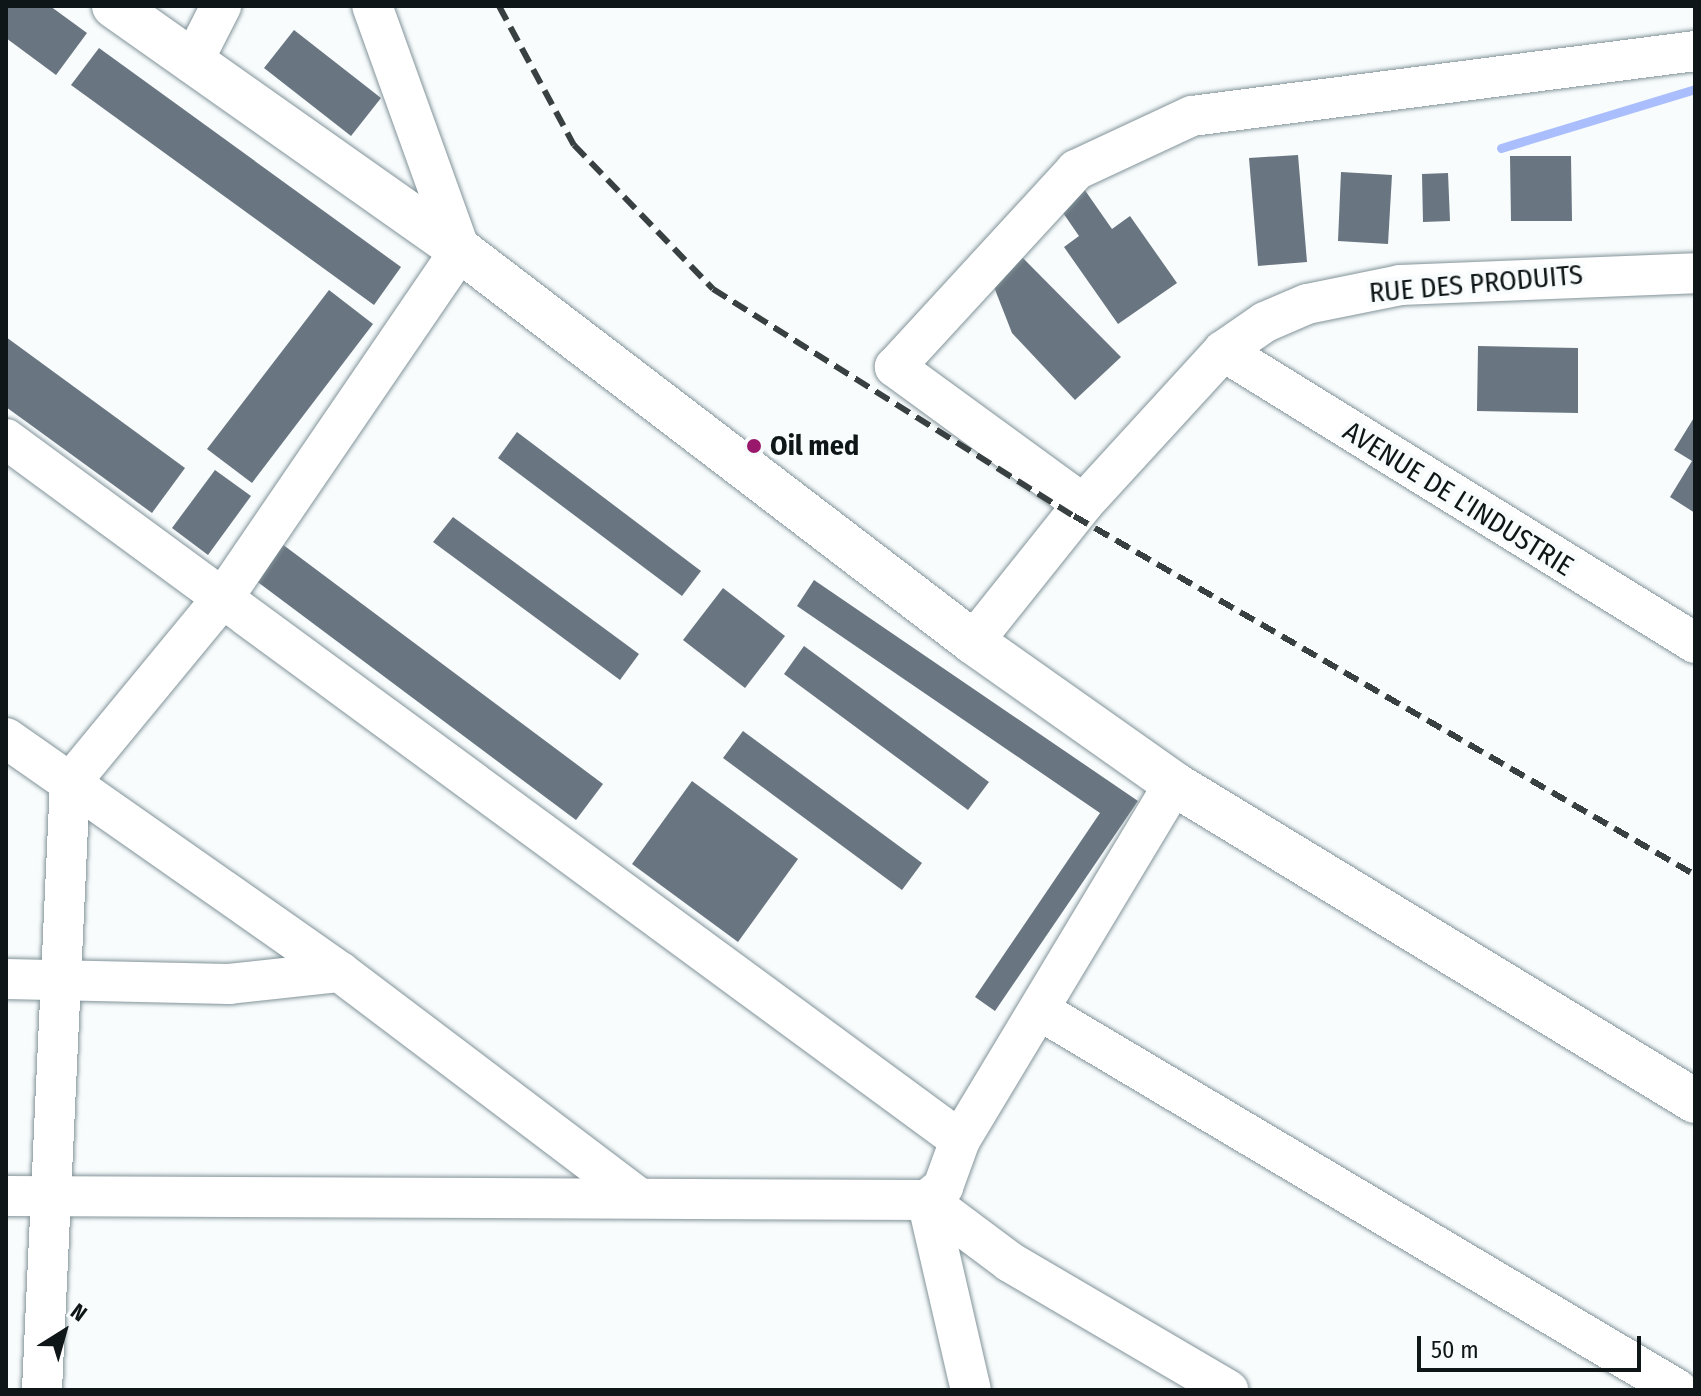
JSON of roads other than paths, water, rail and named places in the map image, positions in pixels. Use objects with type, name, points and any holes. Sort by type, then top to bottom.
[{"type":"highway","points":[[114,6],[460,250],[973,642],[1174,784],[1695,1101]]},
{"type":"street","points":[[192,63],[221,6]]},
{"type":"street","points":[[42,1390],[59,777],[225,595],[460,250],[372,6]]},
{"type":"street","points":[[1083,504],[895,367],[1076,170],[1122,143],[1207,113],[1695,51]]},
{"type":"street","name":"RUE DES PRODUITS","points":[[973,642],[1083,504],[1223,351],[1307,304],[1400,285],[1695,273]]},
{"type":"street","name":"AVENUE DE L'INDUSTRIE","points":[[1223,351],[1695,643]]},
{"type":"street","points":[[6,439],[225,595],[960,1140]]},
{"type":"street","points":[[6,738],[340,972],[638,1197]]},
{"type":"street","points":[[6,774],[59,777]]},
{"type":"street","points":[[927,1200],[943,1187],[960,1140],[1174,784]]},
{"type":"street","points":[[6,979],[243,984],[340,972]]},
{"type":"street","points":[[1039,1010],[1678,1390]]},
{"type":"street","points":[[6,1196],[927,1200],[1010,1262],[1228,1390]]},
{"type":"street","points":[[927,1200],[971,1390]]},
{"type":"waterway","points":[[1501,148],[1695,89]]},
{"type":"railway","points":[[499,6],[574,145],[713,289],[1074,516],[1695,875]]},
{"type":"place","name":"Oil med","points":[[754,446]]}]
